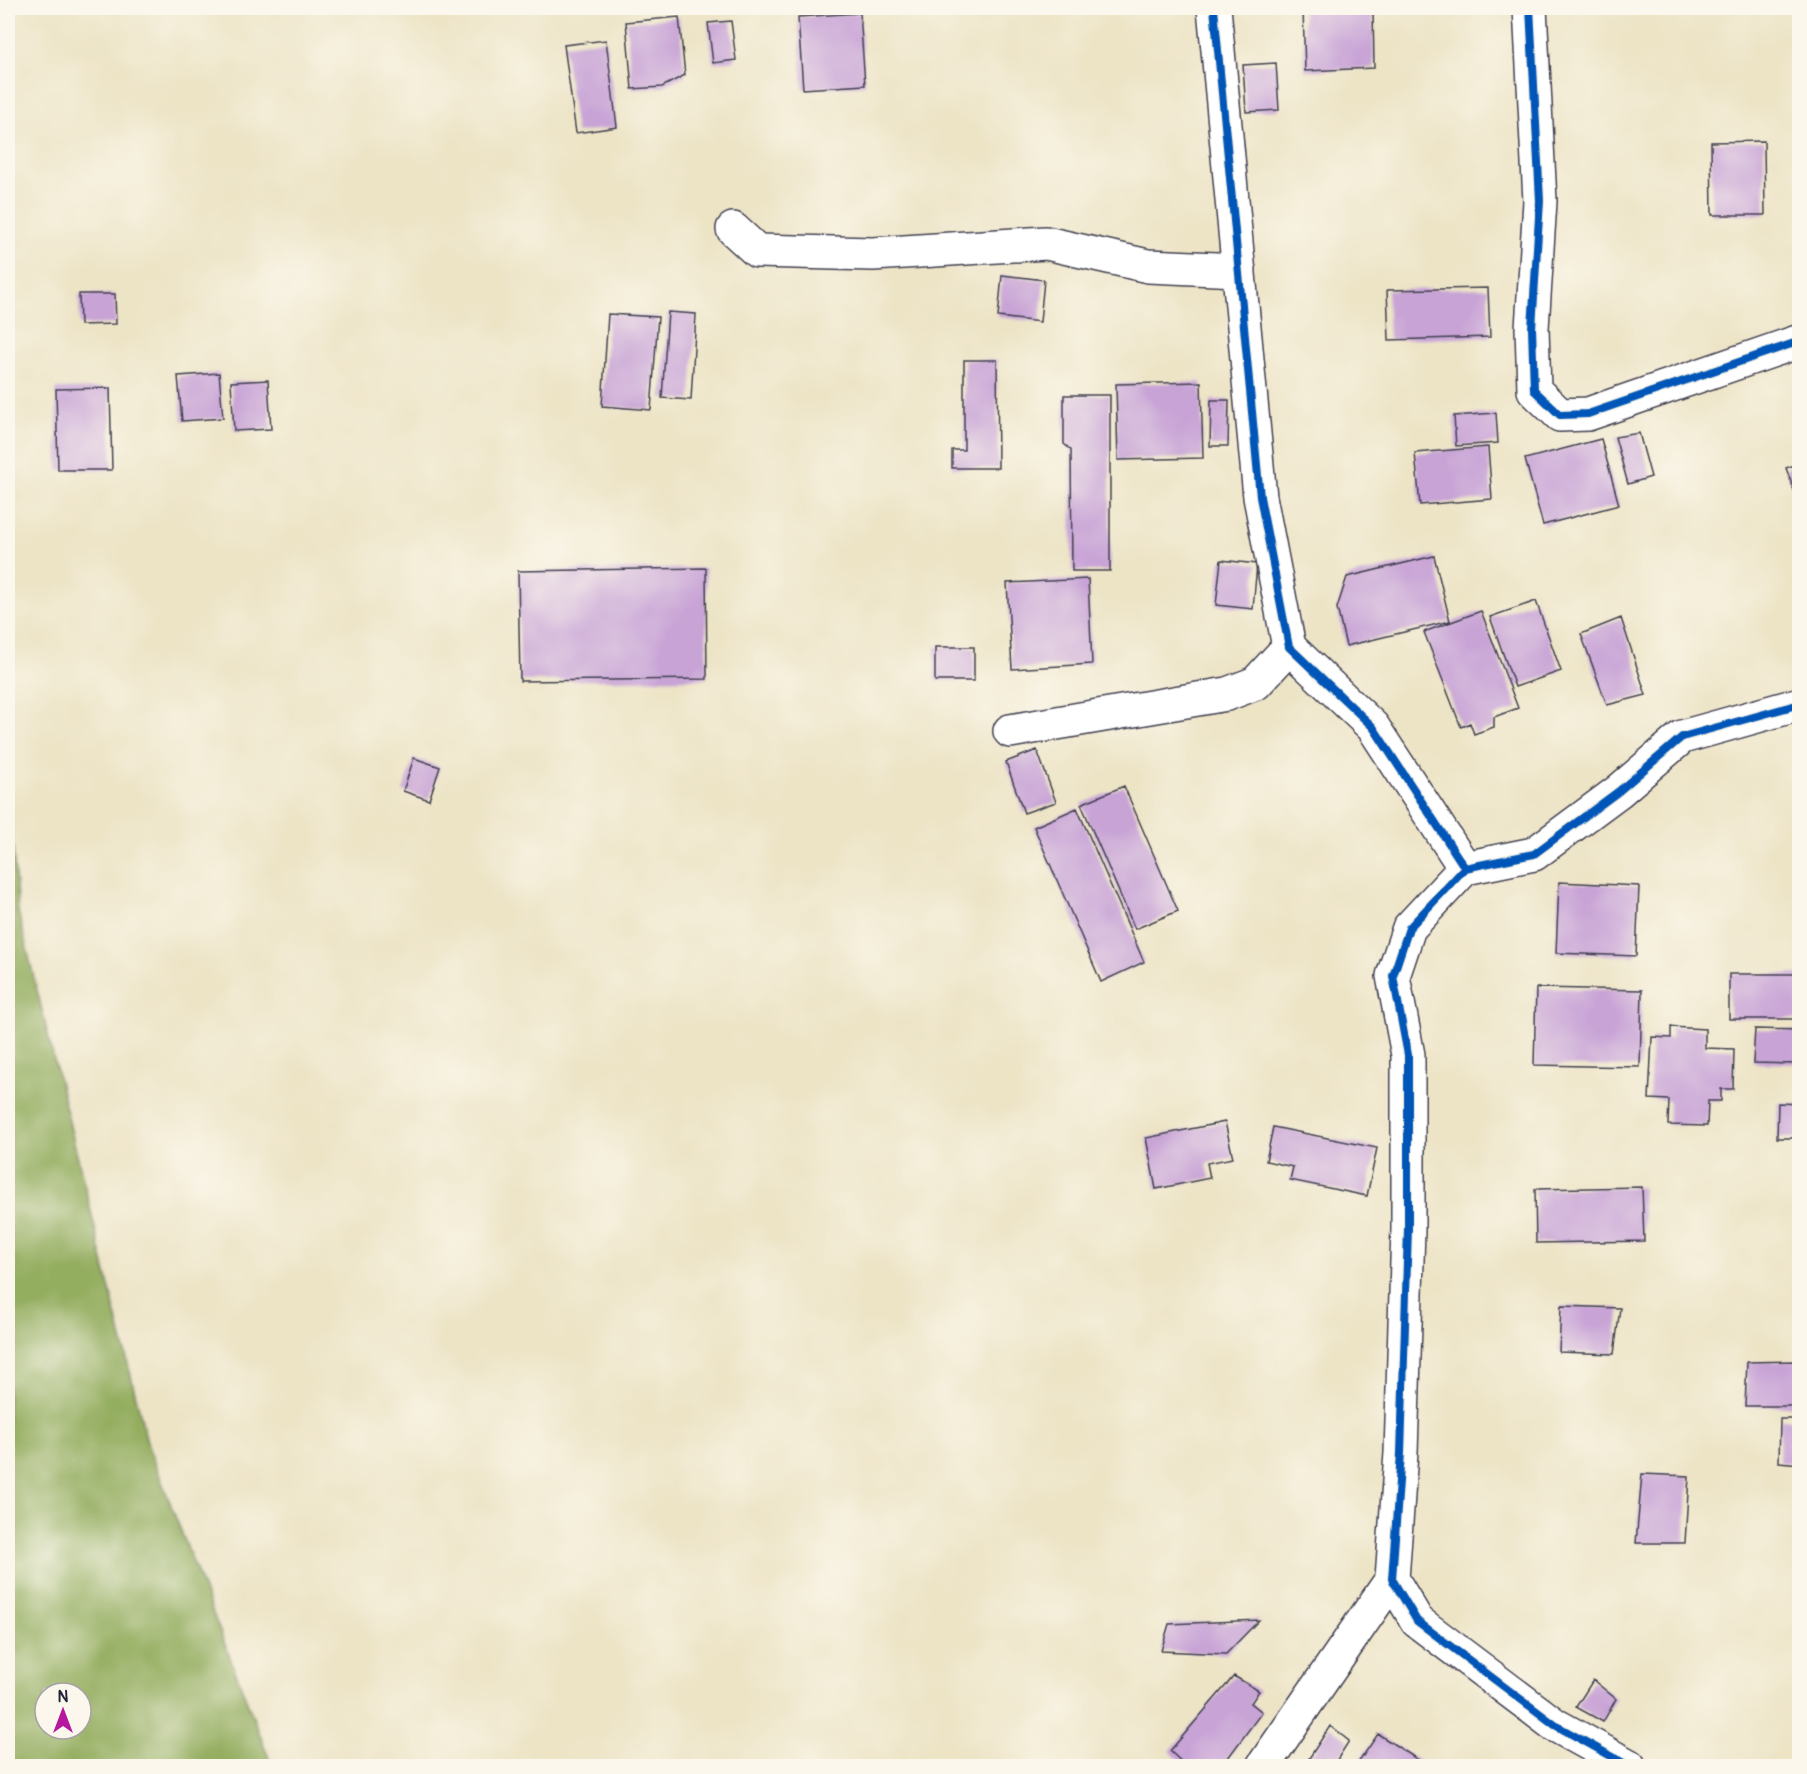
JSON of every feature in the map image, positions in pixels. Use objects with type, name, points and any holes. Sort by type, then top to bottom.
[{"type":"street","points":[[1214,8],[1260,497],[1289,647],[1373,728],[1465,868]]},
{"type":"street","points":[[1530,8],[1540,201],[1532,328],[1534,390],[1560,415],[1588,414],[1800,341]]},
{"type":"street","points":[[733,230],[757,251],[873,254],[1046,243],[1148,266],[1239,270]]},
{"type":"street","points":[[1010,731],[1227,694],[1256,683],[1289,647]]},
{"type":"street","points":[[1263,1767],[1392,1579],[1401,1453],[1408,1229],[1408,1054],[1394,976],[1410,928],[1465,868],[1534,854],[1619,791],[1682,737],[1800,704]]},
{"type":"street","points":[[1392,1579],[1417,1621],[1555,1725],[1629,1767]]},
{"type":"green space","points":[[8,790],[18,912],[148,1446],[272,1766],[8,1766]]},
{"type":"building","points":[[1373,8],[1374,68],[1305,71],[1303,9]]},
{"type":"building","points":[[860,13],[865,85],[803,89],[798,17]]},
{"type":"building","points":[[679,17],[685,75],[662,87],[632,89],[626,22]]},
{"type":"building","points":[[731,21],[736,60],[713,63],[708,23]]},
{"type":"building","points":[[606,40],[617,127],[576,133],[564,45]]},
{"type":"building","points":[[1276,63],[1279,110],[1246,112],[1243,65]]},
{"type":"building","points":[[1764,141],[1765,215],[1712,215],[1711,142]]},
{"type":"building","points":[[1002,275],[1044,280],[1040,322],[998,317]]},
{"type":"building","points":[[1488,288],[1490,337],[1389,340],[1387,290]]},
{"type":"building","points":[[79,294],[115,294],[116,324],[80,325]]},
{"type":"building","points":[[668,312],[696,314],[691,400],[662,398]]},
{"type":"building","points":[[608,314],[658,317],[651,410],[602,406]]},
{"type":"building","points":[[964,360],[997,360],[998,468],[952,468],[952,450],[964,450]]},
{"type":"building","points":[[219,373],[223,418],[182,421],[178,376]]},
{"type":"building","points":[[268,380],[271,429],[234,431],[231,382]]},
{"type":"building","points":[[1201,382],[1203,458],[1118,460],[1116,384]]},
{"type":"building","points":[[110,388],[112,470],[58,470],[56,389]]},
{"type":"building","points":[[1064,395],[1110,395],[1110,571],[1072,571],[1071,450],[1064,444]]},
{"type":"building","points":[[1211,400],[1229,400],[1228,446],[1210,446]]},
{"type":"building","points":[[1496,413],[1498,443],[1456,446],[1454,416]]},
{"type":"building","points":[[1639,433],[1651,477],[1628,484],[1615,437]]},
{"type":"building","points":[[1601,439],[1619,505],[1543,525],[1525,459]]},
{"type":"building","points":[[1488,447],[1492,499],[1420,505],[1415,453]]},
{"type":"building","points":[[1800,463],[1800,504],[1799,504],[1786,468]]},
{"type":"building","points":[[1434,556],[1450,621],[1346,646],[1337,608],[1347,577]]},
{"type":"building","points":[[1221,560],[1257,564],[1253,609],[1216,605]]},
{"type":"building","points":[[706,568],[707,679],[520,681],[518,571]]},
{"type":"building","points":[[1088,579],[1092,664],[1012,669],[1007,583]]},
{"type":"building","points":[[1536,601],[1561,671],[1515,687],[1490,617]]},
{"type":"building","points":[[1481,611],[1518,708],[1494,717],[1494,727],[1474,734],[1470,723],[1461,727],[1424,632]]},
{"type":"building","points":[[1621,618],[1646,695],[1607,705],[1581,634]]},
{"type":"building","points":[[935,647],[974,647],[974,681],[935,681]]},
{"type":"building","points":[[1037,750],[1056,802],[1024,813],[1006,762]]},
{"type":"building","points":[[414,758],[440,767],[429,800],[403,791]]},
{"type":"building","points":[[1124,786],[1178,911],[1135,929],[1081,804]]},
{"type":"building","points":[[1077,808],[1144,962],[1101,982],[1034,827]]},
{"type":"building","points":[[1559,882],[1639,886],[1636,956],[1556,953]]},
{"type":"building","points":[[1729,974],[1800,974],[1800,1019],[1729,1019]]},
{"type":"building","points":[[1536,988],[1642,990],[1640,1067],[1534,1065]]},
{"type":"building","points":[[1671,1027],[1705,1029],[1705,1048],[1734,1049],[1733,1089],[1721,1089],[1721,1101],[1708,1101],[1707,1126],[1668,1125],[1669,1100],[1649,1099],[1652,1037],[1671,1038]]},
{"type":"building","points":[[1755,1029],[1800,1030],[1800,1064],[1753,1063]]},
{"type":"building","points":[[1778,1103],[1800,1104],[1800,1138],[1777,1138]]},
{"type":"building","points":[[1225,1122],[1233,1158],[1207,1163],[1210,1178],[1156,1189],[1146,1138]]},
{"type":"building","points":[[1273,1127],[1377,1148],[1367,1196],[1290,1180],[1293,1167],[1266,1161]]},
{"type":"building","points":[[1642,1187],[1644,1241],[1536,1243],[1535,1189]]},
{"type":"building","points":[[1561,1306],[1620,1308],[1614,1354],[1559,1352]]},
{"type":"building","points":[[1800,1361],[1800,1406],[1745,1406],[1747,1362]]},
{"type":"building","points":[[1780,1419],[1800,1419],[1800,1464],[1779,1462]]},
{"type":"building","points":[[1642,1474],[1689,1476],[1685,1543],[1636,1543]]},
{"type":"building","points":[[1259,1620],[1226,1654],[1161,1651],[1169,1624]]},
{"type":"building","points":[[1234,1676],[1259,1691],[1251,1703],[1262,1712],[1222,1766],[1186,1766],[1170,1751]]},
{"type":"building","points":[[1593,1680],[1616,1699],[1603,1722],[1576,1707]]},
{"type":"building","points":[[1330,1726],[1349,1741],[1333,1766],[1304,1766]]},
{"type":"building","points":[[1378,1734],[1420,1761],[1416,1766],[1356,1766]]},
{"type":"cycle path","points":[[1214,8],[1260,497],[1289,647],[1373,727],[1465,868],[1534,854],[1619,791],[1682,737],[1800,704]]},
{"type":"cycle path","points":[[1530,8],[1540,201],[1532,328],[1534,390],[1560,415],[1588,414],[1800,341]]},
{"type":"cycle path","points":[[1465,868],[1409,928],[1393,976],[1408,1055],[1408,1229],[1401,1453],[1392,1579],[1417,1621],[1555,1725],[1629,1766]]}]
